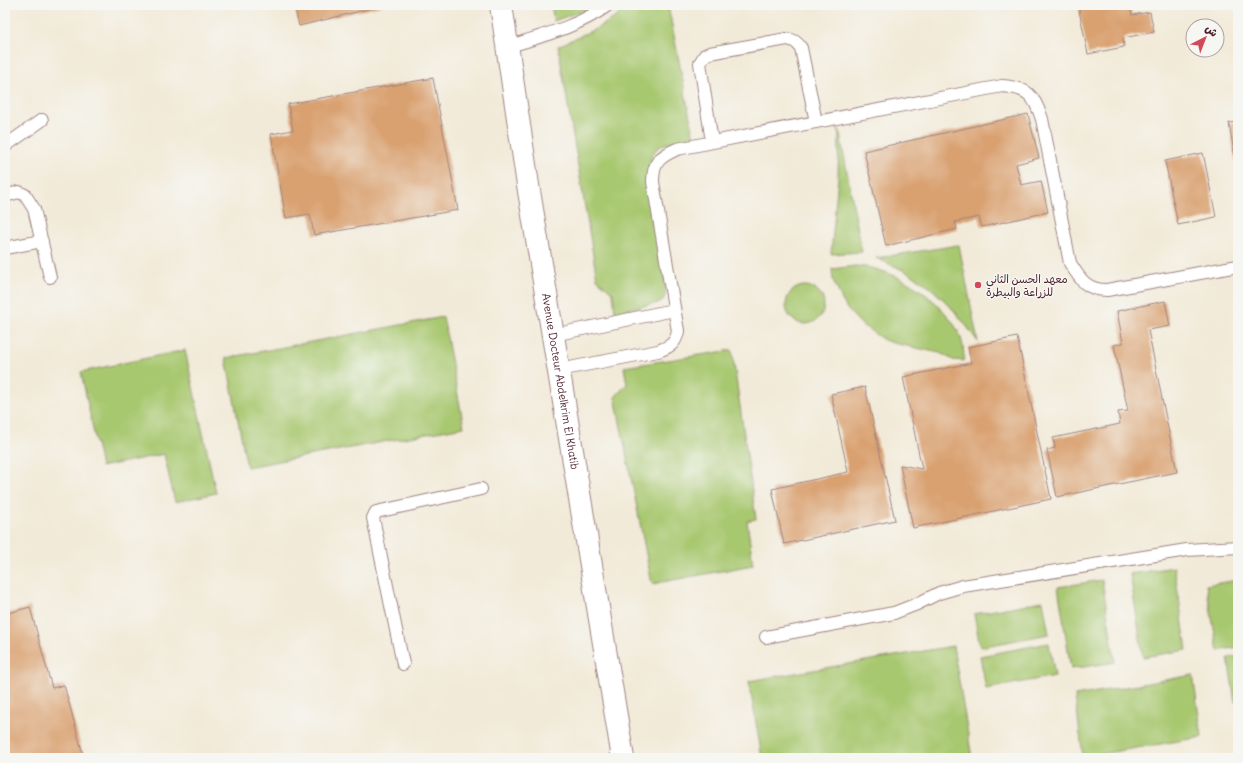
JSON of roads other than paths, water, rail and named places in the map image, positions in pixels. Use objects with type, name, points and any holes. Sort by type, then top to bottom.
[{"type":"street","name":"Avenue Docteur Abdelkrim El Khatib","points":[[501,5],[506,47],[623,758]]},
{"type":"lane","points":[[506,47],[573,25],[608,5]]},
{"type":"lane","points":[[712,142],[700,63],[705,54],[710,53],[787,39],[798,43],[801,48],[816,122]]},
{"type":"lane","points":[[559,370],[658,351],[675,342],[678,331],[653,182],[653,170],[657,161],[666,154],[677,149],[1002,86],[1014,87],[1029,94],[1036,102],[1042,119],[1070,263],[1078,277],[1088,286],[1097,290],[1107,290],[1238,266]]},
{"type":"lane","points":[[5,146],[42,120]]},
{"type":"lane","points":[[5,196],[19,192],[25,195],[34,209],[50,277]]},
{"type":"lane","points":[[5,248],[42,240]]},
{"type":"lane","points":[[554,335],[674,310]]},
{"type":"lane","points":[[403,664],[373,518],[376,512],[481,489]]},
{"type":"lane","points":[[766,637],[894,613],[939,593],[963,586],[1187,550],[1238,546]]},
{"type":"place","name":"معهد الحسن الثاني للزراعة والبيطرة","points":[[978,285]]}]
